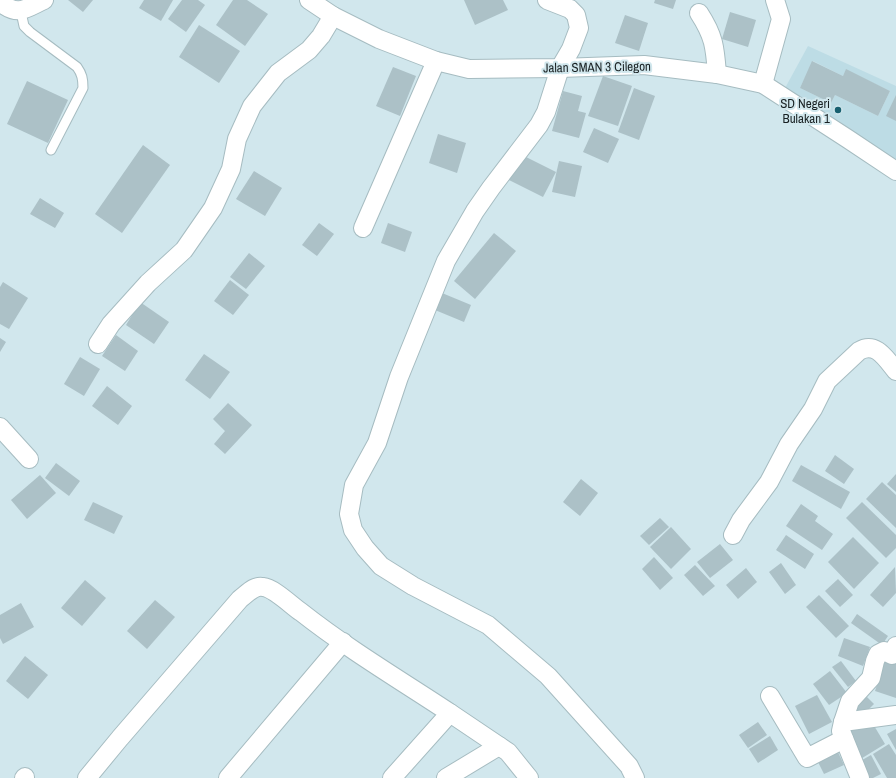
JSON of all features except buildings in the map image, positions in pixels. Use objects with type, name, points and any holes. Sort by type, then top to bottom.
[{"type":"street","points":[[0,2],[8,9],[21,12],[44,0]]},
{"type":"street","name":"Jalan SMAN 3 Cilegon","points":[[309,0],[333,16],[380,39],[436,62],[469,69],[644,65],[718,74],[763,84],[896,171]]},
{"type":"street","points":[[547,0],[570,9],[576,15],[579,28],[571,49],[560,68],[546,112],[539,125],[487,194],[446,261],[399,377],[378,443],[354,485],[349,514],[353,530],[365,548],[381,566],[413,586],[488,625],[548,676],[629,766],[635,778]]},
{"type":"street","points":[[763,84],[781,18],[775,0]]},
{"type":"street","points":[[699,13],[713,40],[716,51],[718,74]]},
{"type":"street","points":[[98,344],[111,324],[148,283],[184,250],[213,208],[222,189],[231,169],[237,139],[252,106],[278,73],[309,50],[322,36],[333,16]]},
{"type":"street","points":[[363,228],[436,62]]},
{"type":"street","points":[[733,535],[741,520],[770,482],[789,444],[813,409],[827,381],[865,347],[878,351],[896,371]]},
{"type":"street","points":[[0,427],[29,459]]},
{"type":"street","points":[[87,778],[214,627],[240,599],[256,587],[264,586],[312,621],[508,752],[529,778]]},
{"type":"street","points":[[228,778],[343,642]]},
{"type":"street","points":[[860,778],[843,730],[850,701],[871,678],[878,654],[884,651],[892,655],[896,646]]},
{"type":"street","points":[[770,696],[808,758],[843,730],[896,715]]},
{"type":"street","points":[[392,778],[450,713]]},
{"type":"street","points":[[446,778],[499,746]]},
{"type":"lane","points":[[21,12],[24,26],[77,67],[82,74],[83,88],[52,150]]},
{"type":"shaded area","name":"SD Negeri Bulakan 1","points":[[808,46],[896,86],[896,168],[784,90]],"holes":[[[813,61],[843,76],[846,70],[890,91],[878,116],[835,95],[831,103],[800,88]]]},
{"type":"place","name":"SD Negeri Bulakan 1","points":[[838,110]]}]
